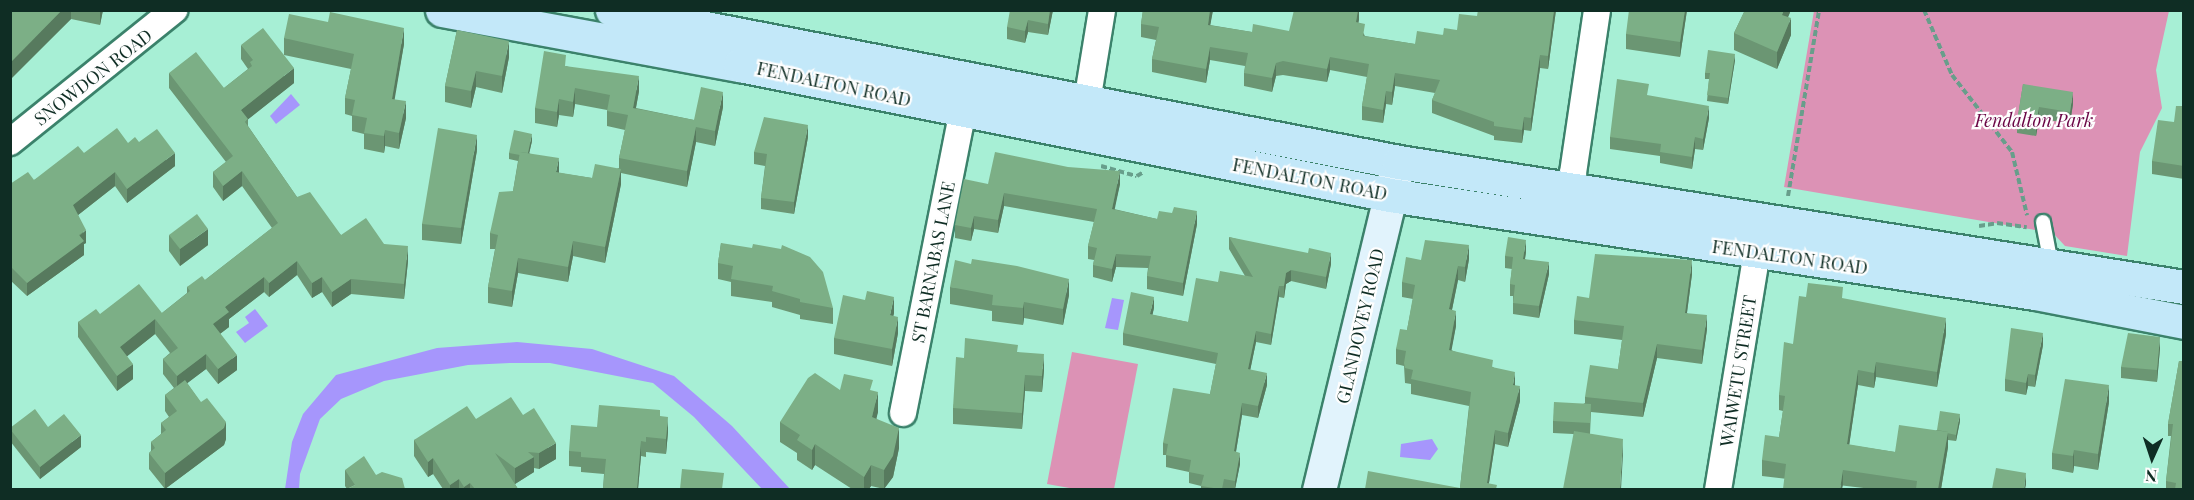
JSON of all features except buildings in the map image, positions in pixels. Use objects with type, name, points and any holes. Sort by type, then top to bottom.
[{"type":"main road","name":"FENDALTON ROAD","points":[[442,10],[1390,195],[1579,226],[2036,293],[2184,322]]},
{"type":"main road","name":"FENDALTON ROAD","points":[[612,10],[1399,162],[1660,203],[2048,250],[2184,287]]},
{"type":"main road","points":[[1250,168],[1259,135]]},
{"type":"main road","points":[[1515,182],[1508,191],[1514,200],[1560,209],[1579,226]]},
{"type":"main road","points":[[1660,203],[1689,223],[1754,236],[1759,242],[1757,253]]},
{"type":"street","name":"SNOWDON ROAD","points":[[10,142],[174,10]]},
{"type":"street","points":[[1087,102],[1102,10]]},
{"type":"street","points":[[1574,191],[1573,173],[1597,10]]},
{"type":"street","name":"ST BARNABAS LANE","points":[[903,413],[963,111]]},
{"type":"street","name":"GLANDOVEY ROAD","points":[[1319,489],[1399,162]]},
{"type":"street","name":"WAIWETU STREET","points":[[1718,489],[1757,253]]},
{"type":"lane","points":[[2036,225],[2048,250]]},
{"type":"path","points":[[1786,206],[1819,10]]},
{"type":"path","points":[[1924,10],[1952,75],[2012,152],[2036,225],[2048,250]]},
{"type":"path","points":[[1973,229],[1989,223],[2036,225]]},
{"type":"green space","name":"Fendalton Park","points":[[1814,11],[2169,11],[2156,70],[2162,108],[2140,152],[2127,256],[2065,246],[2053,233],[1784,187]]},
{"type":"green space","points":[[1072,352],[1138,364],[1114,489],[1075,489],[1047,484]]},
{"type":"shaded area","points":[[291,94],[300,105],[276,124],[270,116]]},
{"type":"shaded area","points":[[1112,298],[1124,300],[1118,330],[1105,328]]},
{"type":"shaded area","points":[[255,309],[268,326],[245,343],[236,332],[249,323],[245,317]]},
{"type":"shaded area","points":[[517,342],[592,349],[674,376],[732,426],[790,489],[762,489],[694,417],[653,383],[550,363],[510,363],[468,365],[384,381],[341,399],[320,419],[300,474],[299,489],[285,489],[292,442],[303,414],[336,375],[437,348]]},
{"type":"shaded area","points":[[1432,439],[1438,449],[1430,460],[1400,457],[1401,444]]}]
